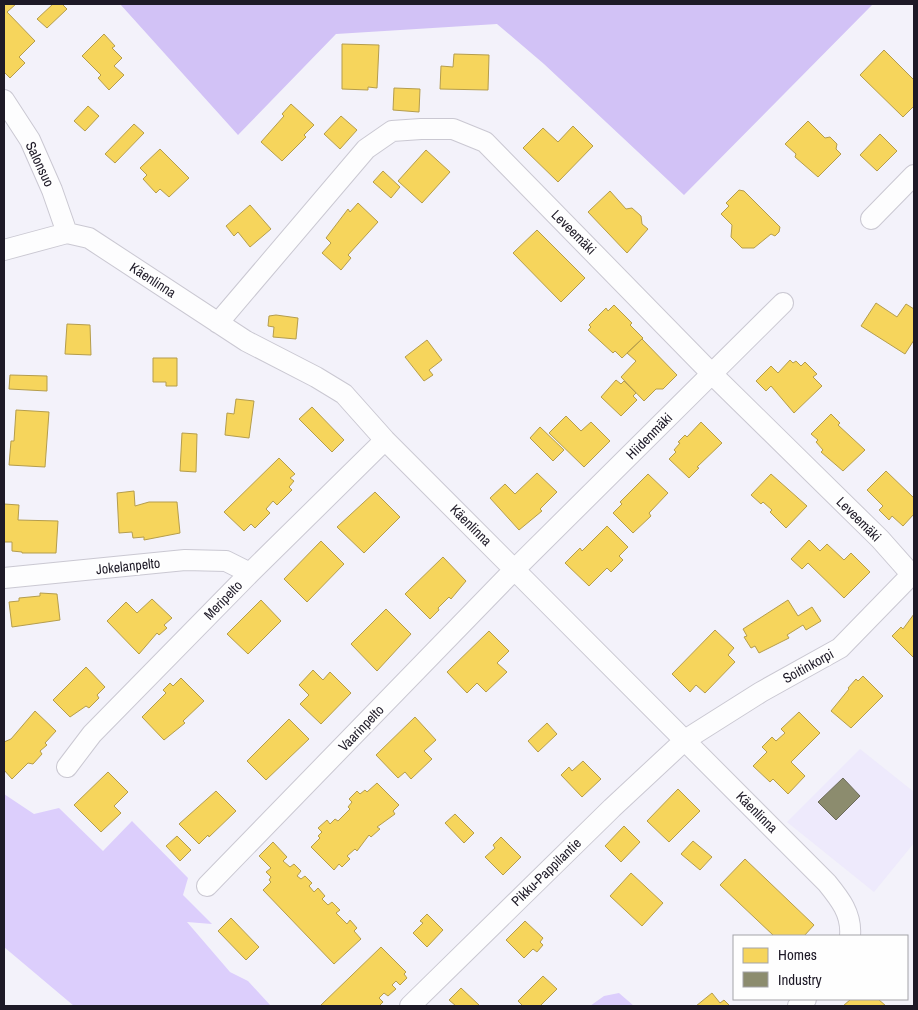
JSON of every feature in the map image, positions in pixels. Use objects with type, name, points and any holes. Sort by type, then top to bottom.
[{"type":"street","name":"Salonsuo","points":[[4,100],[30,140],[52,190],[66,234]]},
{"type":"street","name":"Leveemäki","points":[[218,323],[366,149],[392,131],[453,129],[485,142],[712,374],[880,539],[913,574]]},
{"type":"street","points":[[871,219],[914,175]]},
{"type":"street","points":[[4,250],[66,234]]},
{"type":"street","name":"Käenlinna","points":[[66,234],[89,238],[246,341],[316,377],[344,394],[385,440],[826,882],[842,902],[851,923],[850,935]]},
{"type":"street","name":"Hiidenmäki","points":[[515,569],[783,303]]},
{"type":"street","name":"Meripelto","points":[[67,766],[92,734],[250,573],[385,440]]},
{"type":"street","name":"Jokelanpelto","points":[[4,578],[185,560],[226,561],[250,573]]},
{"type":"street","name":"Vaarinpelto","points":[[207,886],[515,569]]},
{"type":"street","name":"Soitinkorpi","points":[[685,740],[761,692],[840,648],[913,574]]},
{"type":"street","name":"Pikku-Pappilantie","points":[[410,1006],[612,808],[685,740]]},
{"type":"shaded area","points":[[120,4],[873,4],[684,195],[544,64],[497,24],[336,34],[238,135]]},
{"type":"shaded area","points":[[860,749],[914,792],[914,843],[874,892],[787,822]]},
{"type":"shaded area","points":[[4,794],[34,814],[59,808],[103,851],[132,821],[188,878],[183,895],[212,924],[187,922],[230,972],[248,981],[271,1006],[74,1006],[4,947]]},
{"type":"shaded area","points":[[619,993],[634,1006],[590,1006],[604,996]]},
{"type":"building: Homes","points":[[4,4],[16,4],[7,12],[35,41],[19,57],[25,63],[10,78],[4,72]]},
{"type":"building: Homes","points":[[53,4],[62,4],[67,9],[47,28],[37,19]]},
{"type":"building: Homes","points":[[104,34],[115,46],[112,48],[122,58],[114,66],[124,75],[109,90],[98,78],[101,75],[82,56]]},
{"type":"building: Homes","points":[[342,44],[379,45],[377,88],[368,87],[368,90],[342,89]]},
{"type":"building: Homes","points":[[884,50],[914,80],[914,106],[903,117],[860,75]]},
{"type":"building: Homes","points":[[454,54],[489,55],[488,90],[440,89],[441,66],[453,67]]},
{"type":"building: Homes","points":[[394,88],[420,89],[419,112],[393,110]]},
{"type":"building: Homes","points":[[291,104],[314,125],[304,135],[306,137],[282,161],[261,142],[284,116],[282,114]]},
{"type":"building: Homes","points":[[88,106],[99,116],[85,131],[74,121]]},
{"type":"building: Homes","points":[[341,116],[357,130],[340,149],[324,134]]},
{"type":"building: Homes","points":[[808,121],[825,138],[830,137],[837,144],[836,149],[841,154],[818,177],[795,157],[796,154],[785,144]]},
{"type":"building: Homes","points":[[134,124],[144,133],[115,163],[105,154]]},
{"type":"building: Homes","points":[[573,126],[593,146],[558,182],[523,148],[543,128],[558,142]]},
{"type":"building: Homes","points":[[880,134],[897,151],[877,171],[860,155]]},
{"type":"building: Homes","points":[[160,149],[189,178],[169,197],[160,189],[156,193],[143,179],[147,175],[140,168]]},
{"type":"building: Homes","points":[[426,150],[450,172],[422,203],[398,181]]},
{"type":"building: Homes","points":[[383,171],[400,187],[391,198],[373,182]]},
{"type":"building: Homes","points":[[739,190],[744,191],[780,227],[779,232],[775,236],[771,234],[754,248],[742,248],[731,237],[732,225],[721,214],[729,206],[726,203]]},
{"type":"building: Homes","points":[[610,191],[626,209],[632,208],[641,216],[642,224],[648,229],[627,253],[588,212]]},
{"type":"building: Homes","points":[[358,203],[378,222],[348,255],[351,258],[341,270],[322,253],[331,243],[326,238],[348,209],[350,212]]},
{"type":"building: Homes","points":[[250,205],[271,229],[250,247],[238,232],[234,236],[226,226]]},
{"type":"building: Homes","points":[[537,230],[585,278],[561,302],[513,253]]},
{"type":"building: Homes","points":[[876,303],[897,317],[906,304],[914,309],[914,340],[905,354],[861,326]]},
{"type":"building: Homes","points":[[614,305],[632,323],[630,325],[643,338],[622,358],[615,351],[613,353],[588,330],[591,327],[589,325],[606,308],[608,311]]},
{"type":"building: Homes","points":[[269,316],[298,318],[296,339],[273,337],[274,327],[268,326]]},
{"type":"building: Homes","points":[[67,324],[90,325],[91,355],[65,354]]},
{"type":"building: Homes","points":[[642,339],[677,375],[663,389],[656,389],[644,401],[621,377],[636,361],[627,353]]},
{"type":"building: Homes","points":[[427,340],[442,360],[429,370],[433,375],[424,381],[405,357]]},
{"type":"building: Homes","points":[[153,358],[177,358],[177,386],[166,386],[166,382],[153,382]]},
{"type":"building: Homes","points":[[790,360],[793,363],[796,361],[801,366],[805,362],[817,374],[813,377],[822,386],[794,413],[771,386],[766,391],[756,381],[771,366],[778,373]]},
{"type":"building: Homes","points":[[10,375],[47,376],[47,391],[9,389]]},
{"type":"building: Homes","points":[[616,380],[621,384],[624,381],[636,393],[633,396],[637,400],[621,416],[601,397]]},
{"type":"building: Homes","points":[[236,399],[254,401],[249,438],[225,435],[227,413],[234,414]]},
{"type":"building: Homes","points":[[312,407],[344,440],[332,452],[299,419]]},
{"type":"building: Homes","points":[[16,410],[49,412],[45,467],[9,465],[11,441],[14,441]]},
{"type":"building: Homes","points":[[831,414],[840,423],[838,425],[865,450],[843,471],[821,452],[823,450],[816,442],[818,440],[811,434]]},
{"type":"building: Homes","points":[[566,416],[581,431],[591,422],[610,441],[584,467],[549,433]]},
{"type":"building: Homes","points":[[701,422],[722,443],[697,467],[699,468],[689,478],[669,459],[676,452],[674,450],[680,443],[678,442],[685,435],[687,437]]},
{"type":"building: Homes","points":[[540,427],[564,450],[553,461],[530,438]]},
{"type":"building: Homes","points":[[182,433],[197,434],[196,472],[180,471]]},
{"type":"building: Homes","points":[[279,458],[295,474],[290,478],[294,481],[289,487],[292,490],[277,505],[273,501],[266,509],[270,513],[255,528],[251,524],[244,531],[224,512]]},
{"type":"building: Homes","points":[[886,471],[914,498],[914,514],[903,526],[892,516],[889,520],[879,510],[883,506],[867,490]]},
{"type":"building: Homes","points":[[537,473],[557,492],[540,509],[542,511],[519,530],[490,498],[505,484],[515,494]]},
{"type":"building: Homes","points":[[648,474],[668,493],[649,513],[651,516],[633,533],[613,513],[622,504],[620,502]]},
{"type":"building: Homes","points":[[771,474],[807,506],[786,528],[770,512],[772,510],[763,502],[761,504],[751,495]]},
{"type":"building: Homes","points":[[134,491],[135,506],[149,502],[177,502],[180,533],[144,540],[144,537],[133,538],[132,532],[119,533],[117,493]]},
{"type":"building: Homes","points":[[375,492],[400,517],[364,553],[337,527]]},
{"type":"building: Homes","points":[[4,504],[19,505],[18,520],[58,521],[56,553],[22,553],[12,551],[12,542],[4,542]]},
{"type":"building: Homes","points":[[607,526],[628,547],[619,556],[623,560],[611,572],[607,568],[589,586],[565,563],[580,548],[582,551]]},
{"type":"building: Homes","points":[[809,540],[820,551],[827,544],[844,560],[851,553],[870,572],[844,598],[808,563],[802,569],[791,559]]},
{"type":"building: Homes","points":[[321,541],[344,564],[307,602],[284,579]]},
{"type":"building: Homes","points":[[443,557],[466,581],[451,599],[449,597],[438,608],[439,610],[430,619],[405,594]]},
{"type":"building: Homes","points":[[40,593],[57,594],[60,620],[12,627],[9,602],[19,601],[19,598],[40,596]]},
{"type":"building: Homes","points":[[152,599],[172,618],[164,625],[167,628],[159,635],[157,633],[139,654],[107,621],[126,602],[137,613]]},
{"type":"building: Homes","points":[[261,600],[281,621],[248,654],[227,634]]},
{"type":"building: Homes","points":[[788,600],[798,616],[812,607],[821,621],[806,630],[803,625],[787,635],[789,638],[759,653],[755,646],[751,648],[744,637],[747,636],[743,629]]},
{"type":"building: Homes","points":[[386,609],[411,634],[377,671],[351,644]]},
{"type":"building: Homes","points":[[914,614],[914,658],[892,636],[901,627],[903,629]]},
{"type":"building: Homes","points":[[715,630],[734,648],[728,655],[735,662],[705,693],[696,685],[690,692],[672,674]]},
{"type":"building: Homes","points":[[489,631],[509,651],[497,663],[507,672],[486,692],[477,683],[467,693],[447,672]]},
{"type":"building: Homes","points":[[86,667],[105,687],[97,695],[99,698],[89,708],[86,706],[70,717],[53,700]]},
{"type":"building: Homes","points":[[313,670],[323,680],[330,672],[351,693],[321,724],[300,704],[309,695],[299,685]]},
{"type":"building: Homes","points":[[863,676],[883,696],[851,728],[831,711],[856,679],[858,681]]},
{"type":"building: Homes","points":[[181,678],[204,701],[183,721],[185,723],[164,740],[142,717],[166,693],[163,690],[170,683],[173,686]]},
{"type":"building: Homes","points":[[35,711],[56,731],[45,743],[47,745],[40,751],[42,754],[33,764],[28,763],[12,779],[4,770],[4,742],[11,739]]},
{"type":"building: Homes","points":[[799,712],[820,733],[791,762],[805,776],[788,794],[773,779],[770,782],[753,766],[767,752],[762,747],[772,737],[776,741],[785,733],[781,729]]},
{"type":"building: Homes","points":[[415,717],[436,740],[424,751],[432,759],[411,779],[405,772],[398,778],[376,755]]},
{"type":"building: Homes","points":[[289,719],[309,739],[266,780],[247,761]]},
{"type":"building: Homes","points":[[547,723],[557,734],[538,752],[528,741]]},
{"type":"building: Homes","points":[[583,761],[601,779],[582,797],[561,775],[569,767],[572,771]]},
{"type":"building: Homes","points":[[108,772],[128,792],[114,806],[121,813],[101,832],[74,805]]},
{"type":"building: Homes","points":[[377,783],[399,805],[393,811],[395,814],[377,827],[380,829],[371,837],[369,835],[357,851],[355,849],[347,856],[350,859],[342,867],[339,864],[334,870],[311,847],[320,838],[318,836],[322,832],[318,828],[327,820],[330,824],[335,819],[338,821],[350,809],[348,807],[352,802],[349,799],[357,791],[360,794],[365,790],[367,792]]},
{"type":"building: Homes","points":[[678,789],[700,811],[669,842],[647,821]]},
{"type":"building: Homes","points":[[216,791],[236,811],[199,844],[179,824]]},
{"type":"building: Homes","points":[[455,814],[474,833],[464,843],[445,823]]},
{"type":"building: Homes","points":[[624,826],[640,842],[621,862],[605,846]]},
{"type":"building: Homes","points":[[177,836],[191,850],[180,861],[166,846]]},
{"type":"building: Homes","points":[[501,837],[521,857],[503,875],[485,857],[495,848],[493,845]]},
{"type":"building: Homes","points":[[693,841],[712,857],[700,870],[681,854]]},
{"type":"building: Homes","points":[[273,842],[287,857],[283,861],[290,867],[294,864],[301,871],[297,876],[301,879],[305,876],[312,883],[309,886],[314,892],[318,888],[325,896],[322,899],[328,905],[332,902],[340,910],[336,913],[347,924],[350,920],[357,928],[354,931],[361,939],[334,964],[263,890],[271,882],[269,880],[271,877],[266,872],[271,868],[259,856]]},
{"type":"building: Homes","points":[[745,859],[814,925],[805,935],[773,935],[720,885]]},
{"type":"building: Homes","points":[[631,873],[663,903],[642,926],[610,896]]},
{"type":"building: Homes","points":[[427,914],[443,930],[427,947],[413,933],[423,923],[420,921]]},
{"type":"building: Homes","points":[[231,918],[259,947],[246,960],[218,931]]},
{"type":"building: Homes","points":[[525,921],[543,938],[540,942],[543,945],[537,952],[533,949],[524,958],[506,940]]},
{"type":"building: Homes","points":[[381,947],[406,972],[404,974],[407,978],[400,985],[396,981],[392,985],[396,989],[388,996],[384,993],[379,998],[383,1002],[379,1006],[320,1006]]},
{"type":"building: Homes","points":[[543,976],[557,989],[540,1006],[523,1006],[518,1001]]},
{"type":"building: Homes","points":[[461,988],[478,1006],[456,1006],[449,1000]]},
{"type":"building: Homes","points":[[712,993],[720,1003],[724,1000],[730,1006],[696,1006]]},
{"type":"building: Homes","points":[[850,1000],[879,1000],[886,1006],[843,1006]]},
{"type":"building: Industry","points":[[843,778],[860,796],[836,820],[818,802]]}]
